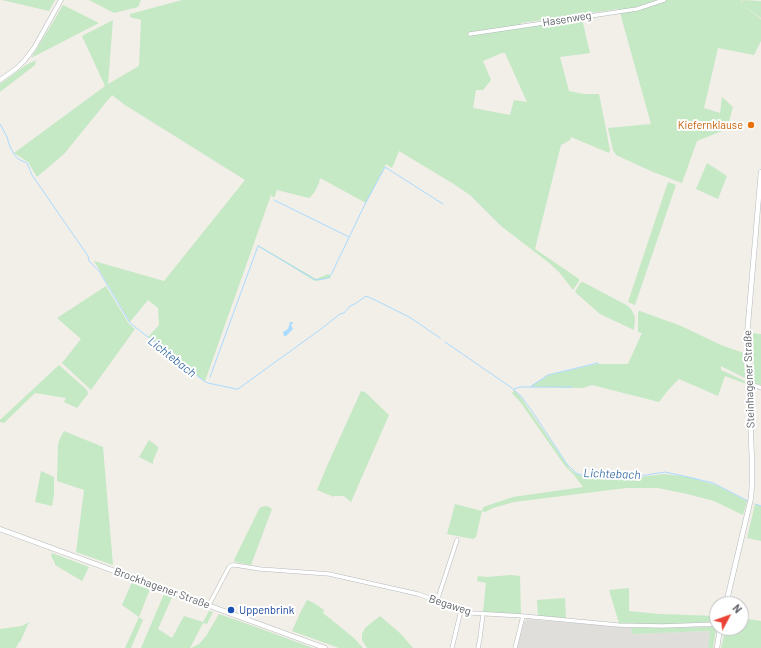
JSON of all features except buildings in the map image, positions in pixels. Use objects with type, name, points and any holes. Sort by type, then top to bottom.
[{"type":"main road","name":"Steinhagener Straße","points":[[728,596],[751,498],[752,462],[747,335],[761,172]]},
{"type":"main road","name":"Brockhagener Straße","points":[[0,529],[325,648]]},
{"type":"main road","points":[[717,648],[719,636]]},
{"type":"street","points":[[0,80],[27,58],[61,0]]},
{"type":"street","name":"Hasenweg","points":[[470,34],[637,8],[664,0]]},
{"type":"street","points":[[749,383],[761,388]]},
{"type":"street","points":[[437,601],[457,540]]},
{"type":"street","name":"Begaweg","points":[[209,605],[229,567],[235,564],[260,569],[329,574],[418,594],[472,613],[618,625],[662,626],[709,624]]},
{"type":"street","points":[[452,648],[460,610]]},
{"type":"street","points":[[478,648],[483,614]]},
{"type":"street","points":[[515,648],[523,616]]},
{"type":"shaded area","points":[[527,619],[631,628],[632,634],[709,631],[709,636],[708,648],[517,648],[524,622]]},
{"type":"green space","points":[[2,0],[55,0],[49,11]]},
{"type":"green space","points":[[89,0],[141,0],[138,7],[114,13]]},
{"type":"green space","points":[[182,0],[742,0],[741,4],[761,19],[761,41],[754,55],[718,48],[704,108],[720,113],[722,97],[733,107],[727,129],[697,141],[682,183],[616,155],[613,150],[608,128],[651,124],[619,9],[521,23],[522,27],[580,18],[582,19],[590,53],[560,57],[569,91],[584,94],[599,94],[610,150],[609,153],[571,137],[570,140],[561,145],[535,249],[579,279],[573,290],[559,272],[501,226],[470,195],[399,151],[392,168],[386,164],[366,203],[320,178],[314,193],[309,198],[277,190],[274,198],[271,195],[205,381],[148,337],[159,325],[158,308],[148,300],[130,322],[94,261],[164,281],[245,180],[125,105],[112,95],[64,154],[37,177],[28,162],[14,153],[105,86],[82,36],[113,20],[108,84],[139,66],[141,20],[130,17],[130,14]],"holes":[[[505,53],[527,102],[514,100],[510,115],[473,108],[476,90],[483,90],[491,80],[483,61]]]},
{"type":"green space","points":[[743,0],[761,1],[761,18],[741,4]]},
{"type":"green space","points":[[63,5],[99,23],[31,58],[53,22]]},
{"type":"green space","points":[[36,60],[35,65],[0,92],[0,84],[26,65]]},
{"type":"green space","points":[[707,163],[727,176],[718,199],[696,189]]},
{"type":"green space","points":[[668,182],[676,185],[635,305],[628,302]]},
{"type":"green space","points":[[258,245],[316,279],[328,274],[331,278],[315,281]]},
{"type":"green space","points":[[583,282],[628,306],[635,317],[634,330],[600,314],[575,292],[580,283]]},
{"type":"green space","points":[[106,286],[129,324],[135,329],[91,390],[62,363],[81,339],[57,318]]},
{"type":"green space","points":[[639,311],[681,326],[721,345],[744,353],[745,378],[721,366],[721,370],[745,381],[746,384],[725,376],[718,396],[679,379],[659,402],[592,385],[583,388],[532,387],[532,385],[549,375],[597,364],[628,364],[642,333],[638,332]]},
{"type":"green space","points":[[753,333],[761,334],[761,385],[754,383]]},
{"type":"green space","points":[[59,365],[87,390],[88,394],[77,408],[64,402],[66,398],[35,393],[4,423],[0,422],[0,419]]},
{"type":"green space","points":[[514,390],[520,396],[570,469],[575,473],[585,477],[633,478],[664,474],[688,477],[716,485],[747,501],[743,515],[714,501],[687,494],[658,488],[626,488],[514,502],[485,512],[482,511],[486,506],[513,497],[583,487],[565,466],[521,403],[512,393]]},
{"type":"green space","points":[[361,391],[365,392],[389,415],[351,502],[344,496],[334,497],[317,490]]},
{"type":"green space","points":[[64,431],[103,447],[113,565],[76,552],[84,490],[57,481],[58,445]]},
{"type":"green space","points":[[149,440],[158,447],[153,464],[139,457]]},
{"type":"green space","points":[[41,471],[54,477],[54,495],[52,506],[35,502]]},
{"type":"green space","points":[[455,504],[482,511],[476,537],[473,539],[447,534]]},
{"type":"green space","points":[[755,504],[761,506],[761,541],[747,538]]},
{"type":"green space","points":[[267,506],[272,509],[251,565],[235,562],[234,560],[259,509]]},
{"type":"green space","points":[[52,553],[89,567],[82,581],[55,565],[51,556]]},
{"type":"green space","points":[[511,575],[520,576],[521,615],[483,612],[486,583],[477,581],[478,576],[487,577]]},
{"type":"green space","points":[[132,582],[150,589],[139,617],[122,605]]},
{"type":"green space","points":[[629,588],[629,611],[659,614],[709,616],[709,622],[670,624],[619,623],[609,590]]},
{"type":"green space","points":[[164,594],[172,597],[158,629],[172,638],[184,616],[203,622],[209,611],[213,612],[207,624],[203,623],[190,648],[141,648]]},
{"type":"green space","points":[[565,598],[566,618],[538,616],[537,600]]},
{"type":"green space","points":[[307,600],[324,610],[323,613],[354,638],[363,648],[339,648],[292,631]]},
{"type":"green space","points":[[219,614],[313,648],[191,648],[199,644],[206,636]]},
{"type":"green space","points":[[380,616],[401,634],[413,648],[367,648],[362,640],[362,634],[365,628]]},
{"type":"green space","points":[[139,617],[143,620],[131,648],[125,648]]},
{"type":"green space","points":[[749,619],[761,621],[761,648],[721,648],[724,636],[749,636]]},
{"type":"green space","points":[[29,622],[16,648],[0,648],[0,629],[22,626]]},
{"type":"green space","points":[[709,627],[709,631],[632,634],[631,628]]},
{"type":"green space","points":[[709,636],[715,636],[713,648],[708,648]]},
{"type":"water","points":[[290,322],[293,323],[291,325],[293,329],[286,336],[284,336],[283,332],[288,329]]},
{"type":"waterway","name":"Lichtebach","points":[[0,124],[14,154],[18,159],[27,163],[32,175],[88,256],[89,261],[99,271],[130,323],[208,383],[238,389],[340,314],[344,313],[350,306],[366,296],[411,318],[440,338]]},
{"type":"waterway","points":[[210,377],[258,246],[314,279],[317,280],[328,278],[331,275],[365,204],[385,167],[443,204]]},
{"type":"waterway","points":[[274,200],[349,237]]},
{"type":"waterway","name":"Lichtebach","points":[[445,342],[512,388]]},
{"type":"waterway","points":[[514,389],[520,387],[530,387],[548,375],[598,363]]},
{"type":"waterway","points":[[531,387],[572,387]]},
{"type":"waterway","name":"Lichtebach","points":[[513,389],[521,396],[567,464],[576,473],[590,476],[603,475],[634,477],[665,472],[713,483],[748,501]]},
{"type":"waterway","name":"Lichtebach","points":[[755,504],[761,506]]},
{"type":"place","name":"Kiefernklause","points":[[751,125]]},
{"type":"place","name":"Uppenbrink","points":[[231,610]]}]
